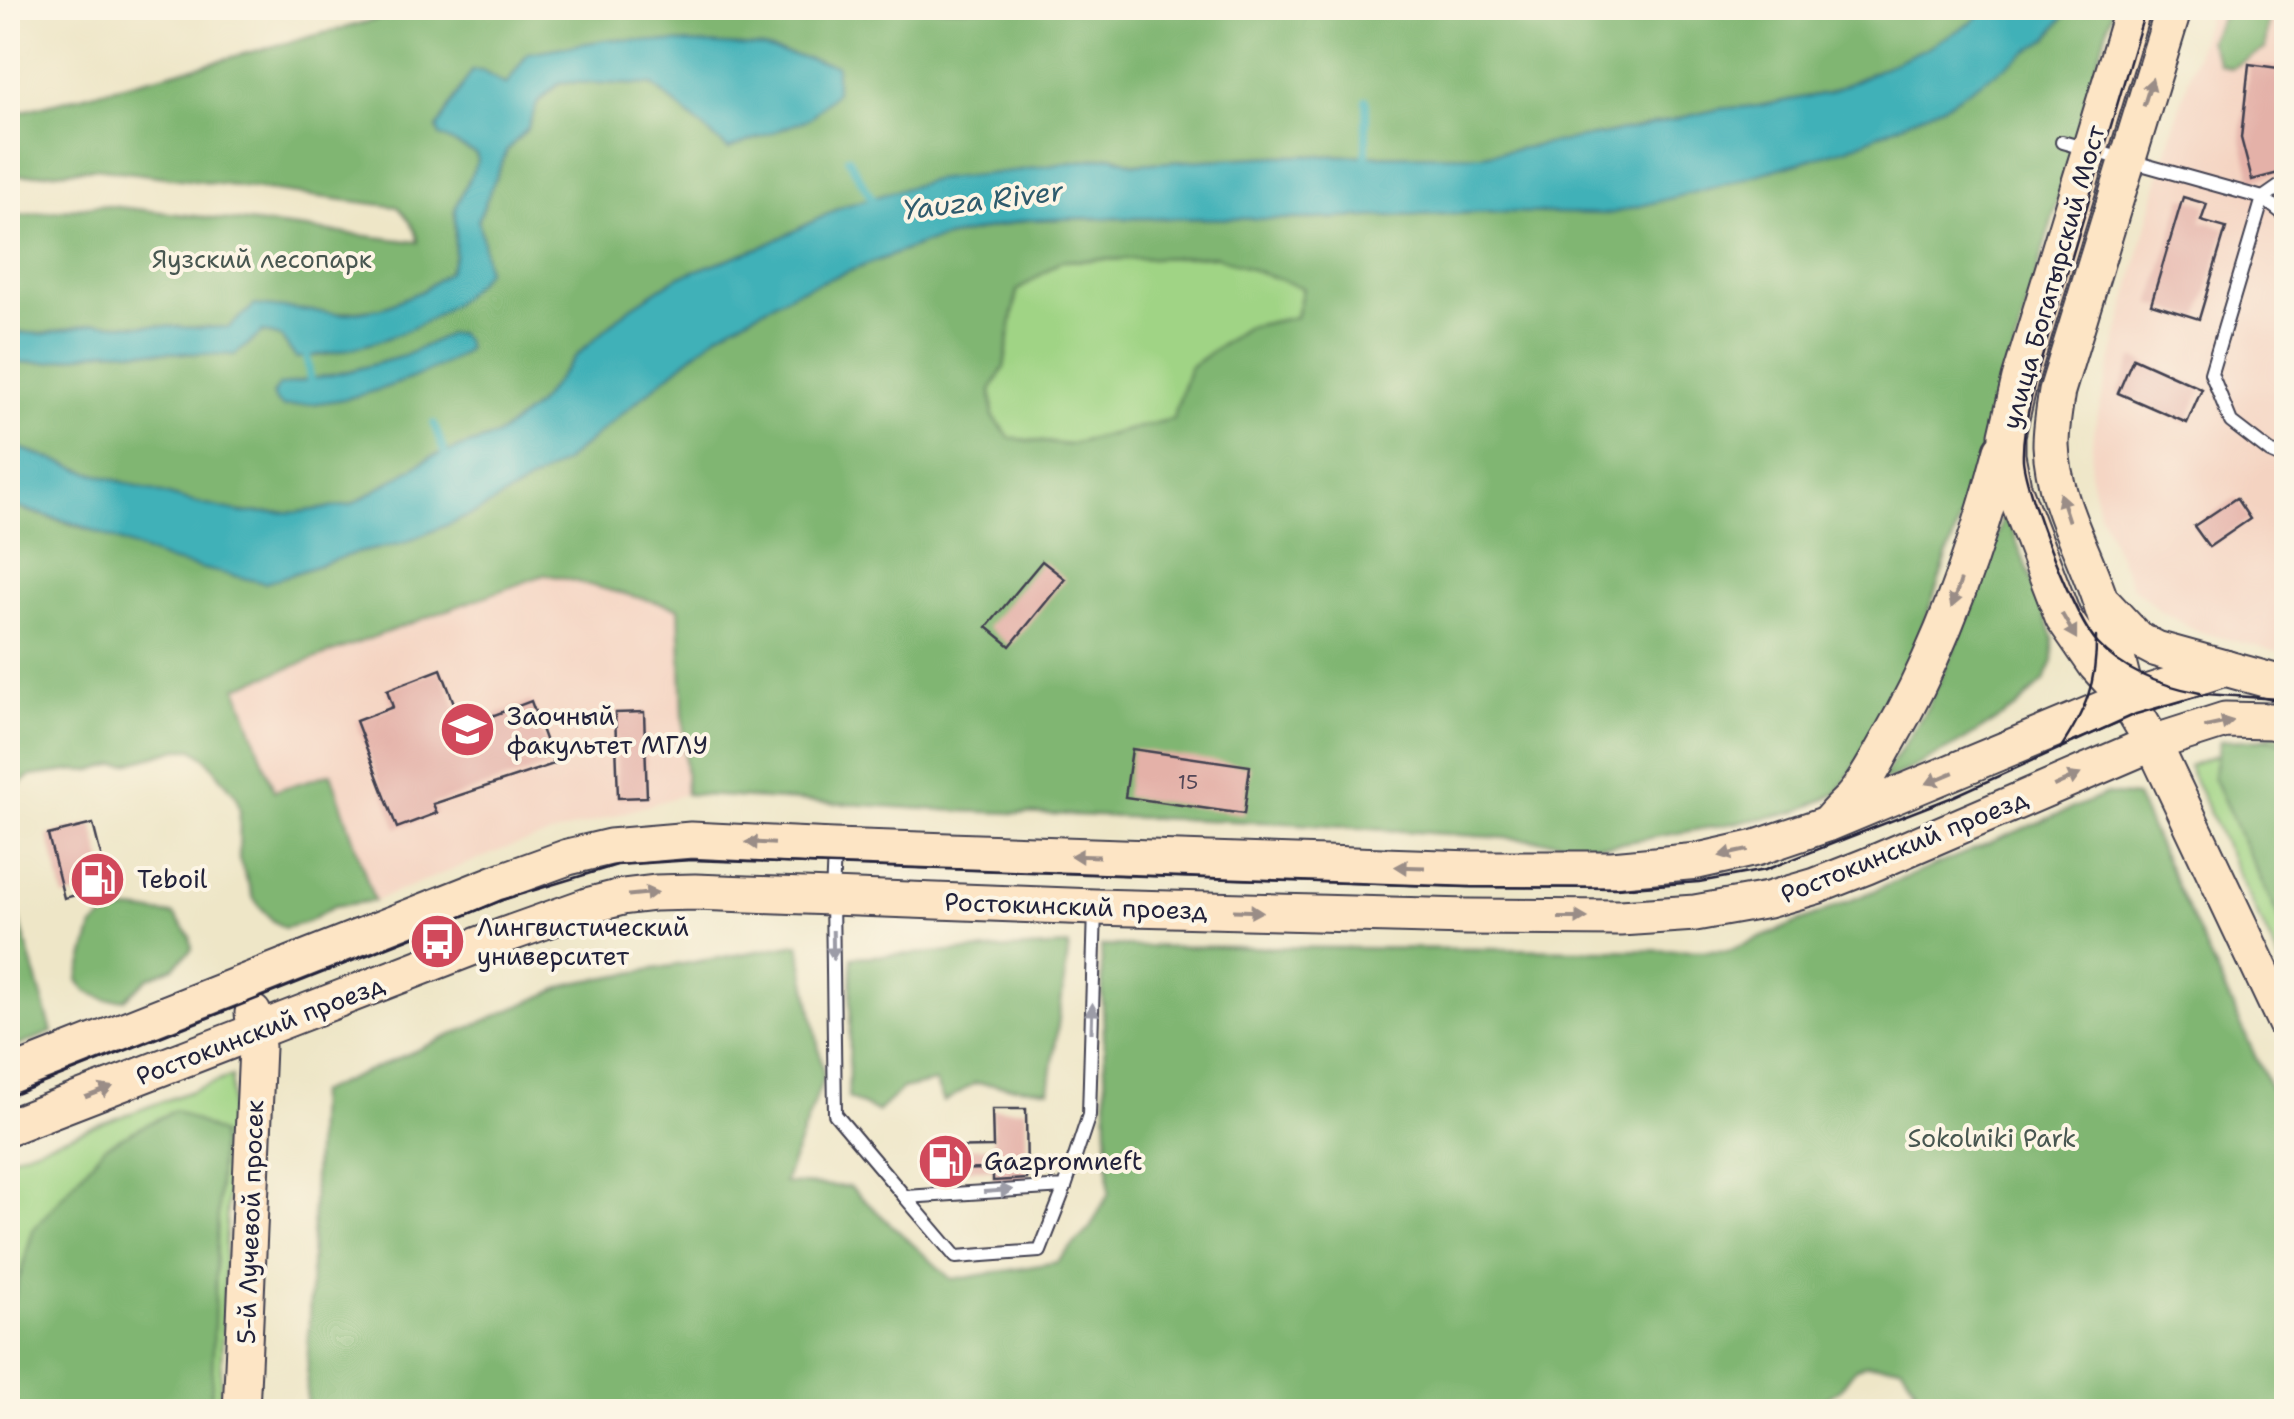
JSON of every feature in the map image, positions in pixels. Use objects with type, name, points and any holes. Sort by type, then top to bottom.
[{"type":"main road","name":"улица Богатырский Мост","points":[[2127,699],[2063,617],[2014,487],[2006,435],[2076,146],[2133,8]]},
{"type":"main road","name":"улица Богатырский Мост","points":[[2127,699],[2099,598],[2061,502],[2051,447],[2052,418],[2174,8]]},
{"type":"main road","points":[[1827,824],[1862,783],[1906,711],[1946,620],[1992,492],[2006,435]]},
{"type":"main road","points":[[2099,598],[2122,626],[2156,649],[2286,685]]},
{"type":"main road","name":"Ростокинский проезд","points":[[8,1076],[496,883],[610,847],[691,840],[1472,869],[1612,869],[1698,861],[1756,848],[1827,824],[2127,699],[2225,668]]},
{"type":"main road","points":[[2127,699],[2154,742],[2286,1024]]},
{"type":"main road","name":"Ростокинский проезд","points":[[8,1127],[501,936],[622,897],[695,892],[1466,917],[1620,918],[1695,913],[1768,900],[1867,866],[2154,742],[2225,720],[2286,725]]},
{"type":"main road","name":"5-й Лучевой просек","points":[[241,1412],[257,1047],[250,982]]},
{"type":"lane","points":[[2076,146],[2263,198],[2286,216]]},
{"type":"lane","points":[[2286,182],[2263,198],[2211,373],[2231,422],[2270,452],[2286,459]]},
{"type":"lane","points":[[834,847],[835,1114],[956,1257],[1040,1252],[1088,1116],[1094,907]]},
{"type":"lane","points":[[905,1197],[1064,1187]]},
{"type":"shaded area","points":[[2210,8],[2286,8],[2286,654],[2200,632],[2162,612],[2132,586],[2099,511],[2090,472],[2093,433],[2161,169]]},
{"type":"shaded area","name":"Заочный факультет МГЛУ","points":[[546,574],[679,608],[686,794],[504,849],[374,901],[331,773],[274,791],[237,687]]},
{"type":"green space","name":"Яузский лесопарк","points":[[421,8],[1985,8],[1973,22],[1926,48],[1828,93],[1719,109],[1629,130],[1483,155],[1277,156],[1135,164],[1112,156],[1015,171],[844,206],[764,246],[678,277],[628,309],[576,356],[536,406],[496,436],[431,457],[351,505],[300,512],[243,513],[196,503],[8,444],[8,363],[51,362],[108,350],[235,355],[262,332],[281,337],[296,358],[325,355],[383,339],[438,315],[483,241],[478,220],[507,150],[527,129],[538,102],[560,82],[653,85],[729,149],[759,47],[506,85],[482,71],[459,145],[476,154],[478,160],[455,209],[455,256],[448,272],[422,291],[381,308],[229,327],[98,323],[44,334],[8,332],[8,217],[101,205],[418,242],[414,227],[398,207],[95,168],[8,177],[8,115]],"holes":[[[449,334],[467,349],[418,375],[349,398],[287,384],[404,356]]]},
{"type":"green space","points":[[2070,8],[2113,8],[1999,404],[1911,663],[1878,730],[1838,793],[1797,812],[1610,845],[1284,823],[959,811],[686,794],[679,608],[546,574],[237,687],[274,791],[331,773],[374,901],[334,906],[304,923],[284,928],[272,920],[254,899],[239,859],[237,797],[206,758],[193,749],[178,749],[91,771],[31,776],[8,792],[8,505],[265,583],[352,554],[404,543],[478,512],[564,462],[719,333],[794,292],[924,243],[1025,220],[1313,219],[1496,212],[2048,39]],"holes":[[[1214,256],[1303,288],[1296,317],[1247,327],[1190,367],[1173,419],[1067,445],[1010,438],[993,416],[991,390],[1004,367],[1017,291],[1061,261]]]},
{"type":"green space","points":[[2224,8],[2269,8],[2265,49],[2231,68],[2219,64],[2209,40]]},
{"type":"green space","points":[[1214,256],[1303,287],[1296,317],[1247,327],[1190,367],[1173,419],[1067,445],[1010,438],[993,416],[991,390],[1004,367],[1017,291],[1061,261]]},
{"type":"green space","points":[[2005,511],[2053,637],[2053,661],[2044,681],[2016,708],[1958,744],[1881,781],[1927,708],[1977,597]]},
{"type":"green space","points":[[2274,734],[2286,738],[2286,975],[2188,766]]},
{"type":"green space","points":[[2270,739],[2286,743],[2286,934],[2213,777],[2220,741]]},
{"type":"green space","name":"Sokolniki Park","points":[[2107,794],[2136,797],[2286,1123],[2286,1411],[1914,1411],[1915,1386],[1902,1366],[1866,1364],[1855,1369],[1840,1389],[1804,1412],[306,1411],[317,1093],[573,983],[799,944],[824,1076],[784,1183],[850,1187],[952,1280],[1057,1262],[1090,1228],[1109,1193],[1101,946],[1729,951]]},
{"type":"green space","points":[[8,880],[52,1032],[8,1050]]},
{"type":"green space","points":[[130,910],[174,915],[190,936],[192,949],[174,967],[148,978],[125,999],[107,1000],[86,991],[78,980],[93,927],[103,918]]},
{"type":"green space","points":[[1069,946],[1049,1090],[975,1083],[944,1102],[935,1082],[902,1089],[877,1112],[848,1098],[852,957]]},
{"type":"green space","points":[[232,1076],[219,1411],[8,1412],[8,1158]]},
{"type":"green space","points":[[175,1110],[221,1134],[211,1411],[8,1411],[8,1318],[33,1230],[105,1146]]},
{"type":"water","name":"Yauza River","points":[[1985,8],[2070,8],[2048,38],[1947,104],[1848,148],[1609,214],[1496,212],[1313,219],[1025,220],[924,243],[794,292],[719,333],[564,462],[478,512],[404,543],[352,554],[265,583],[169,561],[79,525],[8,505],[8,444],[88,472],[243,513],[299,512],[351,505],[431,457],[496,436],[536,406],[576,356],[628,309],[678,277],[764,246],[844,206],[933,180],[1112,156],[1135,164],[1277,156],[1483,155],[1629,130],[1719,109],[1828,93],[1926,48],[1973,22]]},
{"type":"water","points":[[611,39],[759,47],[836,65],[836,92],[809,119],[728,149],[653,85],[560,82],[538,102],[527,129],[507,150],[478,220],[486,271],[468,291],[425,322],[375,342],[296,358],[281,337],[263,332],[235,355],[108,350],[51,362],[8,363],[8,332],[44,334],[98,323],[229,327],[255,305],[343,314],[381,308],[422,291],[448,272],[455,256],[455,209],[478,160],[476,154],[440,136],[437,128],[472,71],[482,71],[506,85],[528,53]]},
{"type":"water","points":[[449,334],[459,334],[467,349],[443,365],[393,385],[340,400],[283,407],[273,394],[278,386],[404,356]]},
{"type":"building","points":[[2249,64],[2286,69],[2286,171],[2252,180],[2241,138]]},
{"type":"building","points":[[2183,197],[2207,204],[2201,221],[2226,228],[2199,319],[2151,304]]},
{"type":"building","points":[[2133,358],[2202,389],[2187,423],[2118,393]]},
{"type":"building","points":[[2236,498],[2250,519],[2209,547],[2194,526]]},
{"type":"building","points":[[1042,561],[1065,579],[1010,646],[987,627]]},
{"type":"building","points":[[441,669],[463,727],[531,701],[554,764],[433,804],[437,813],[397,828],[356,721],[393,707],[387,690]]},
{"type":"building","points":[[644,712],[647,797],[618,798],[615,713]]},
{"type":"building","points":[[1132,749],[1250,766],[1244,814],[1125,797]]},
{"type":"building","points":[[93,824],[109,887],[64,898],[48,835]]},
{"type":"building","points":[[992,1109],[1026,1109],[1027,1179],[993,1181],[993,1169],[930,1170],[929,1148],[993,1147]]},
{"type":"waterway","points":[[1366,100],[1366,165]]},
{"type":"waterway","points":[[848,158],[876,206]]},
{"type":"waterway","points":[[306,350],[310,380],[317,387]]},
{"type":"waterway","points":[[434,424],[446,457]]},
{"type":"tram line","points":[[2146,8],[2034,384],[2023,460],[2053,556],[2088,631],[2108,654],[2145,676],[2200,693]]},
{"type":"tram line","points":[[2060,749],[2088,696],[2096,637]]},
{"type":"tram line","points":[[8,1097],[502,900],[617,865],[692,860],[1470,887],[1616,888],[1699,882],[1765,870],[1950,798],[2136,714],[2206,694],[2277,699]]},
{"type":"place","name":"Заочный факультет МГЛУ","points":[[468,730]]},
{"type":"place","name":"Teboil","points":[[98,879]]},
{"type":"place","name":"Лингвистический университет","points":[[438,941]]},
{"type":"place","name":"Gazpromneft","points":[[945,1161]]}]
